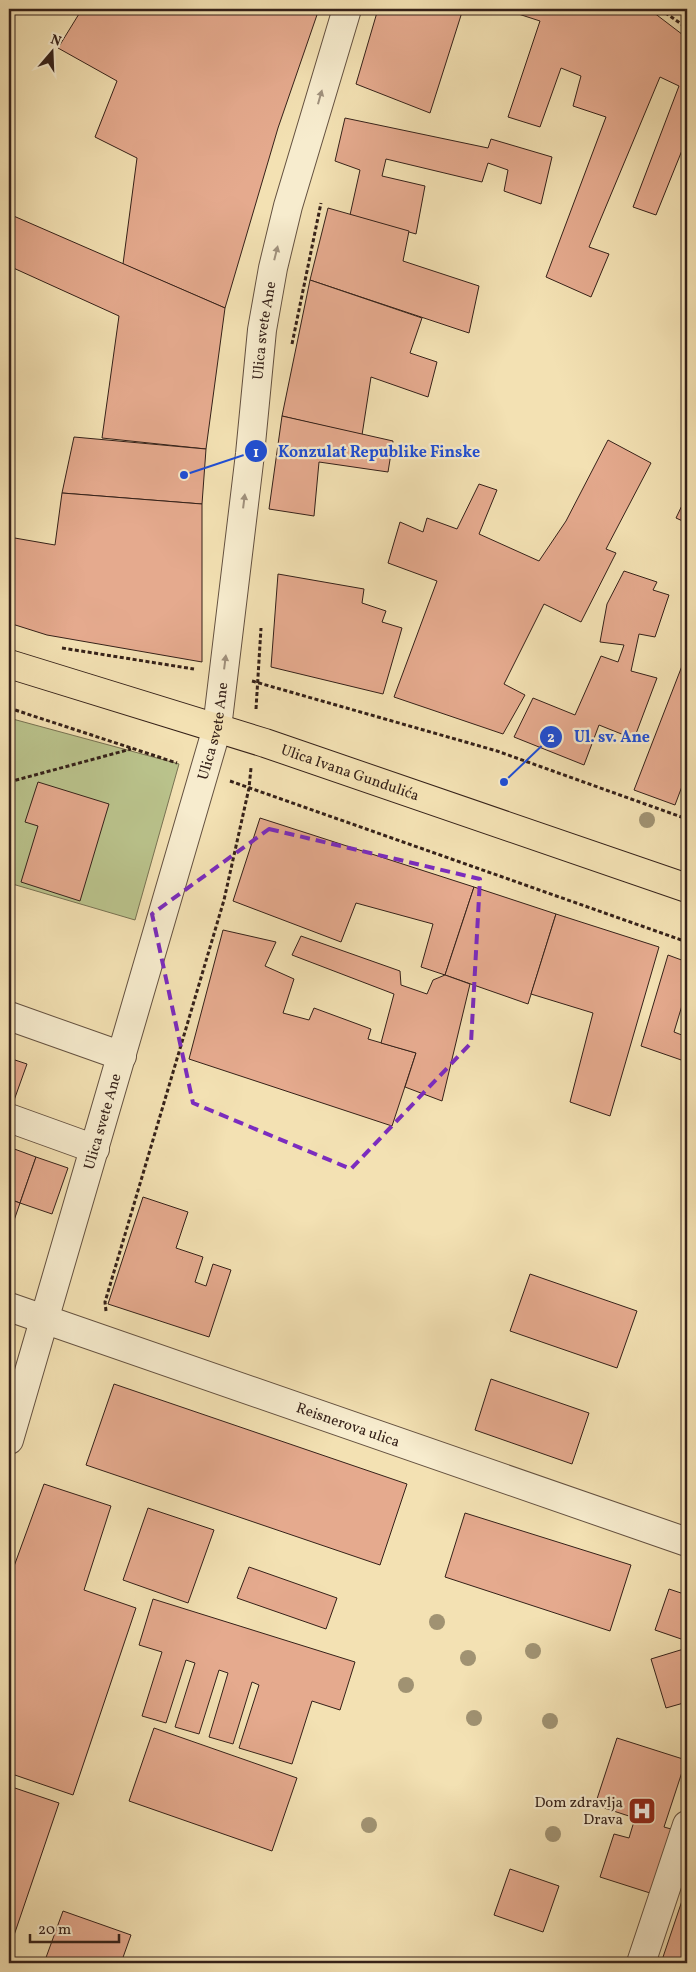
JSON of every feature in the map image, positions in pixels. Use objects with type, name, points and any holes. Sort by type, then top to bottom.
[{"type":"main road","name":"Ulica Ivana Gundulića","points":[[9,664],[216,728],[547,838],[687,888]]},
{"type":"street","name":"Ulica svete Ane","points":[[9,1440],[216,728],[262,330],[273,268],[291,197],[347,9]]},
{"type":"street","points":[[9,1016],[122,1056]]},
{"type":"street","points":[[9,1118],[95,1149]]},
{"type":"street","name":"Reisnerova ulica","points":[[9,1307],[687,1542]]},
{"type":"street","points":[[641,1963],[687,1825]]},
{"type":"path","points":[[660,9],[687,28]]},
{"type":"path","points":[[56,647],[223,673],[497,751],[687,819]]},
{"type":"path","points":[[9,708],[204,772],[687,942]]},
{"type":"path","points":[[9,782],[133,748]]},
{"type":"highlighted area","points":[[269,829],[480,879],[471,1043],[351,1169],[193,1103],[152,914]]},
{"type":"green space","points":[[9,718],[179,764],[135,920],[9,883]]},
{"type":"building","points":[[82,9],[319,9],[278,128],[225,308],[123,264],[137,158],[95,137],[117,81],[58,48]]},
{"type":"building","points":[[378,9],[463,9],[430,113],[356,84]]},
{"type":"building","points":[[503,9],[649,9],[687,38],[687,138],[656,215],[633,207],[679,86],[660,77],[589,247],[609,254],[591,297],[546,277],[606,117],[573,106],[581,76],[561,68],[540,127],[508,117],[540,21]]},
{"type":"building","points":[[345,118],[488,148],[491,139],[552,157],[541,204],[504,191],[508,170],[488,163],[482,182],[386,159],[382,176],[425,186],[416,234],[350,215],[360,170],[335,161]]},
{"type":"building","points":[[328,208],[409,231],[403,261],[479,286],[469,333],[310,280]]},
{"type":"building","points":[[9,214],[225,308],[206,449],[102,438],[119,316],[9,266]]},
{"type":"building","points":[[310,280],[422,318],[410,353],[437,362],[428,397],[371,377],[362,435],[282,416]]},
{"type":"building","points":[[282,416],[393,441],[388,472],[319,462],[314,516],[269,509]]},
{"type":"building","points":[[74,437],[206,449],[202,504],[62,493]]},
{"type":"building","points":[[608,440],[651,463],[606,549],[616,553],[581,622],[544,604],[504,684],[525,695],[503,734],[394,697],[437,581],[388,563],[400,522],[423,532],[427,518],[457,529],[479,484],[497,490],[479,534],[539,561],[566,521]]},
{"type":"building","points":[[62,493],[202,504],[202,662],[47,635],[9,623],[9,537],[55,545]]},
{"type":"building","points":[[687,495],[687,523],[676,518]]},
{"type":"building","points":[[624,571],[657,582],[653,590],[669,595],[655,637],[639,634],[631,671],[657,678],[634,739],[599,725],[584,765],[514,737],[533,698],[575,715],[601,656],[618,662],[624,645],[600,642],[607,604]]},
{"type":"building","points":[[278,574],[364,589],[362,603],[386,611],[382,622],[402,628],[383,694],[271,667]]},
{"type":"building","points":[[687,653],[687,773],[675,805],[634,790]]},
{"type":"building","points":[[38,782],[109,804],[80,901],[21,882],[38,826],[25,822]]},
{"type":"building","points":[[260,818],[474,887],[445,975],[421,967],[433,924],[356,903],[341,942],[233,901]]},
{"type":"building","points":[[474,887],[556,914],[528,1004],[445,975]]},
{"type":"building","points":[[556,914],[659,947],[610,1116],[570,1102],[593,1013],[531,994]]},
{"type":"building","points":[[223,930],[276,942],[265,966],[294,979],[283,1013],[309,1020],[314,1008],[371,1029],[368,1039],[416,1053],[392,1126],[189,1059]]},
{"type":"building","points":[[301,936],[400,971],[401,985],[427,994],[433,980],[445,975],[470,984],[442,1101],[405,1087],[416,1053],[381,1043],[394,994],[292,955]]},
{"type":"building","points":[[668,955],[687,962],[687,989],[674,1032],[687,1037],[687,1062],[641,1046]]},
{"type":"building","points":[[9,1058],[27,1064],[12,1106],[9,1104]]},
{"type":"building","points":[[9,1147],[36,1157],[20,1203],[9,1199]]},
{"type":"building","points":[[36,1157],[68,1168],[52,1214],[20,1203]]},
{"type":"building","points":[[143,1197],[188,1212],[176,1248],[203,1257],[195,1282],[206,1286],[213,1264],[231,1270],[209,1337],[108,1304]]},
{"type":"building","points":[[9,1199],[20,1203],[9,1235]]},
{"type":"building","points":[[530,1274],[637,1311],[617,1368],[510,1331]]},
{"type":"building","points":[[491,1379],[589,1413],[572,1464],[475,1430]]},
{"type":"building","points":[[114,1384],[407,1484],[380,1565],[86,1465]]},
{"type":"building","points":[[44,1484],[111,1506],[84,1590],[136,1608],[73,1795],[9,1773],[9,1580]]},
{"type":"building","points":[[148,1508],[214,1530],[188,1603],[123,1580]]},
{"type":"building","points":[[465,1513],[631,1565],[610,1631],[445,1577]]},
{"type":"building","points":[[249,1567],[337,1598],[326,1629],[237,1598]]},
{"type":"building","points":[[669,1589],[687,1595],[687,1641],[655,1630]]},
{"type":"building","points":[[153,1599],[355,1662],[340,1710],[312,1701],[292,1764],[239,1748],[259,1685],[252,1682],[233,1744],[209,1737],[228,1673],[219,1670],[199,1734],[175,1727],[195,1663],[186,1660],[166,1723],[142,1716],[162,1652],[139,1645]]},
{"type":"building","points":[[687,1648],[687,1702],[666,1708],[651,1659]]},
{"type":"building","points":[[154,1728],[297,1778],[272,1851],[129,1801]]},
{"type":"building","name":"Dom zdravlja Drava","points":[[617,1738],[686,1760],[664,1827],[671,1829],[650,1893],[600,1877],[614,1834],[629,1838],[635,1818],[595,1805]]},
{"type":"building","points":[[9,1786],[59,1803],[9,1950]]},
{"type":"building","points":[[510,1869],[559,1886],[543,1932],[494,1915]]},
{"type":"building","points":[[687,1886],[687,1963],[661,1963]]},
{"type":"building","points":[[63,1911],[131,1935],[121,1963],[44,1963]]},
{"type":"place","name":"Konzulat Republike Finske","points":[[184,475]]},
{"type":"place","name":"Ul. sv. Ane","points":[[504,782]]},
{"type":"place","name":"Dom zdravlja Drava","points":[[642,1811]]}]
